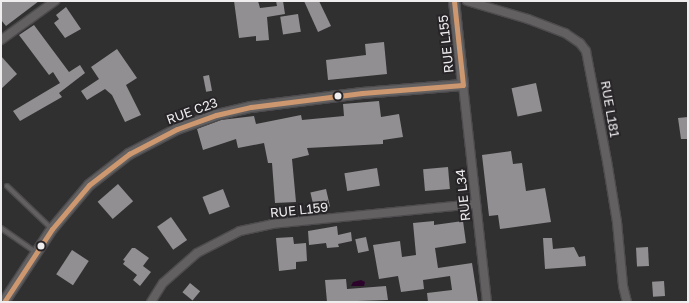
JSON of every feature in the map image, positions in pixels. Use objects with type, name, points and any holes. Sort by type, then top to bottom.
[{"type":"street","points":[[1,40],[55,1]]},
{"type":"street","name":"RUE L155","points":[[454,1],[463,85]]},
{"type":"street","name":"RUE L181","points":[[467,1],[528,19],[565,33],[580,43],[586,51],[617,222],[622,286],[627,302]]},
{"type":"street","name":"RUE L34","points":[[463,85],[487,302]]},
{"type":"street","name":"RUE C23","points":[[4,302],[52,229],[89,185],[128,154],[177,129],[216,115],[251,107],[346,95],[463,85]]},
{"type":"street","name":"RUE L159","points":[[151,302],[163,284],[197,253],[240,231],[272,224],[476,204]]},
{"type":"lane","points":[[8,186],[52,229]]},
{"type":"lane","points":[[1,228],[37,253]]},
{"type":"shaded area","points":[[361,280],[365,282],[364,286],[351,286],[353,282]]},
{"type":"building","points":[[1,1],[39,1],[6,26],[1,20]]},
{"type":"building","points":[[234,1],[258,1],[260,8],[277,6],[276,1],[283,1],[285,14],[267,17],[269,40],[256,41],[256,36],[239,38]]},
{"type":"building","points":[[304,1],[319,1],[331,26],[318,32]]},
{"type":"building","points":[[66,7],[81,29],[65,38],[54,23],[59,19],[56,15]]},
{"type":"building","points":[[298,14],[301,32],[283,35],[280,17]]},
{"type":"building","points":[[34,25],[69,72],[80,65],[85,73],[59,93],[62,97],[20,121],[13,111],[60,83],[53,72],[49,75],[19,35]]},
{"type":"building","points":[[384,42],[387,74],[328,80],[326,60],[366,55],[365,44]]},
{"type":"building","points":[[117,49],[137,78],[126,85],[141,115],[125,122],[112,95],[105,89],[87,100],[81,91],[99,79],[91,67]]},
{"type":"building","points":[[1,56],[17,74],[1,89]]},
{"type":"building","points":[[209,75],[212,91],[206,92],[203,76]]},
{"type":"building","points":[[536,83],[542,111],[518,117],[512,88]]},
{"type":"building","points":[[379,101],[381,117],[399,114],[403,137],[383,140],[383,144],[307,148],[309,155],[292,159],[296,202],[275,203],[272,163],[268,163],[264,143],[238,148],[236,139],[203,150],[197,129],[221,120],[254,116],[256,124],[301,115],[302,120],[344,116],[343,104]]},
{"type":"building","points":[[688,117],[688,139],[681,139],[678,118]]},
{"type":"building","points":[[511,151],[513,164],[522,163],[526,191],[545,188],[551,222],[500,229],[498,215],[489,216],[482,155]]},
{"type":"building","points":[[448,167],[450,189],[425,191],[423,169]]},
{"type":"building","points":[[377,168],[380,186],[347,191],[344,173]]},
{"type":"building","points":[[118,184],[133,201],[113,219],[98,202]]},
{"type":"building","points":[[223,189],[230,207],[209,215],[202,197]]},
{"type":"building","points":[[326,189],[330,207],[314,210],[310,193]]},
{"type":"building","points":[[171,217],[187,240],[173,250],[157,227]]},
{"type":"building","points":[[434,221],[434,225],[463,221],[466,243],[435,248],[438,268],[472,263],[478,302],[428,302],[427,293],[452,290],[450,276],[423,280],[424,289],[401,292],[398,276],[379,279],[373,245],[400,241],[402,257],[416,255],[413,223]]},
{"type":"building","points":[[337,226],[338,235],[351,232],[352,241],[338,244],[339,247],[327,248],[326,243],[309,245],[308,231]]},
{"type":"building","points":[[293,237],[294,244],[306,243],[307,261],[296,262],[296,269],[279,271],[276,238]]},
{"type":"building","points":[[366,237],[369,251],[358,253],[355,239]]},
{"type":"building","points":[[543,238],[552,238],[553,249],[574,247],[579,257],[585,256],[586,266],[545,269]]},
{"type":"building","points":[[648,247],[649,266],[637,267],[636,248]]},
{"type":"building","points":[[132,248],[135,248],[149,258],[143,266],[151,272],[140,286],[133,280],[137,275],[123,264],[125,261],[123,260]]},
{"type":"building","points":[[72,250],[89,261],[73,285],[56,274]]},
{"type":"building","points":[[346,279],[347,289],[386,286],[388,300],[327,302],[325,280]]},
{"type":"building","points":[[664,281],[665,296],[653,297],[652,282]]},
{"type":"building","points":[[190,283],[200,291],[193,301],[182,292]]},
{"type":"transit line","points":[[454,1],[463,85]]},
{"type":"transit line","points":[[4,302],[52,229],[89,185],[129,154],[177,129],[216,115],[251,107],[362,93],[463,85]]}]
